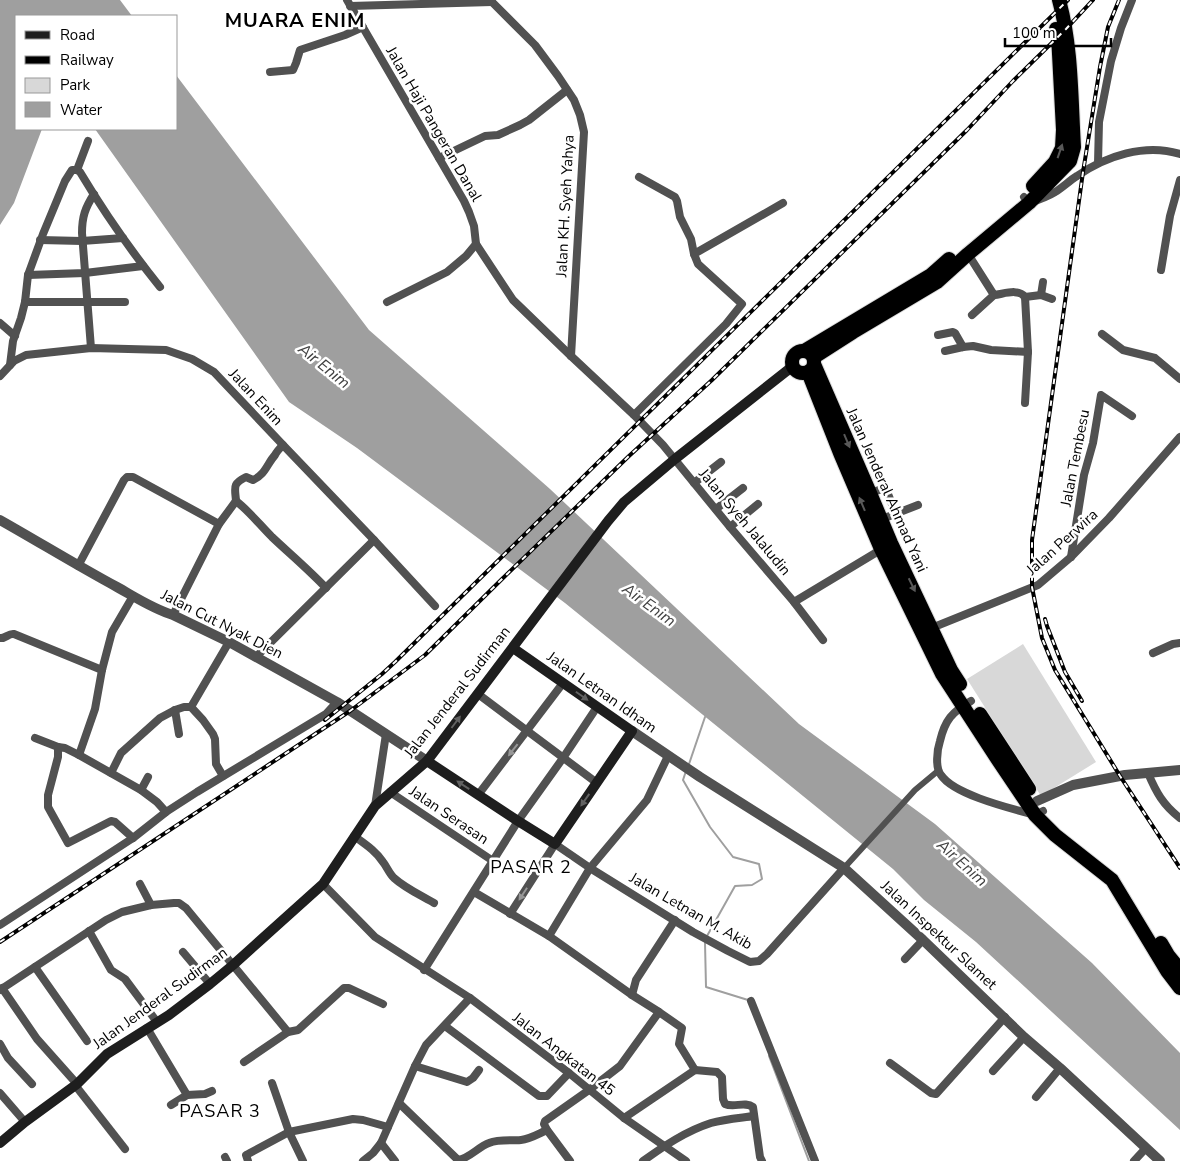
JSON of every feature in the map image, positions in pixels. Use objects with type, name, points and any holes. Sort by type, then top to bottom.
[{"type":"highway","points":[[810,361],[931,274],[1027,200],[1056,162],[1062,148],[1063,130],[1058,36],[1050,0]]},
{"type":"highway","points":[[810,361],[853,332],[937,282],[1070,161],[1074,147],[1069,52],[1063,12],[1059,0]]},
{"type":"highway","points":[[793,366],[794,356],[800,351],[810,361]]},
{"type":"highway","name":"Jalan Jenderal Ahmad Yani","points":[[810,361],[882,519],[886,546]]},
{"type":"highway","name":"Jalan Jenderal Ahmad Yani","points":[[810,361],[840,453],[927,630],[942,674],[967,703],[996,757],[1038,809]]},
{"type":"highway","points":[[1038,809],[1117,872],[1168,955],[1180,970]]},
{"type":"highway","points":[[1038,809],[1055,835],[1112,880],[1167,971],[1180,988]]},
{"type":"main road","name":"Jalan Jenderal Sudirman","points":[[0,1143],[76,1084],[107,1054],[169,1015],[233,966],[323,884],[375,806],[427,761],[624,502],[675,459],[793,366]]},
{"type":"main road","name":"Jalan Letnan Idham","points":[[513,648],[632,731]]},
{"type":"main road","points":[[427,761],[555,844],[632,731]]},
{"type":"street","points":[[1098,163],[1099,122],[1111,61],[1132,0]]},
{"type":"street","points":[[349,3],[491,1]]},
{"type":"street","name":"Jalan KH. Syeh Yahya","points":[[491,1],[535,45],[567,90],[574,100],[584,132],[571,356]]},
{"type":"street","name":"Jalan Haji Pangeran Danal","points":[[349,3],[469,212],[474,226],[476,244],[513,300],[634,415],[675,459]]},
{"type":"street","points":[[270,72],[293,70],[300,50],[363,27]]},
{"type":"street","points":[[439,158],[474,140],[485,136],[498,135],[520,125],[567,90]]},
{"type":"street","points":[[76,170],[88,141]]},
{"type":"street","points":[[1027,200],[1054,193],[1098,163],[1134,151],[1157,149],[1180,154]]},
{"type":"street","points":[[5,366],[25,302],[28,275],[40,240],[64,181],[72,170],[76,170]]},
{"type":"street","points":[[76,170],[80,172],[143,266],[160,287]]},
{"type":"street","points":[[634,415],[726,324],[742,304],[698,264],[691,239],[680,217],[677,199],[639,177]]},
{"type":"street","points":[[1161,270],[1170,216],[1180,180]]},
{"type":"street","points":[[90,348],[82,221],[84,212],[94,194]]},
{"type":"street","points":[[694,254],[783,203]]},
{"type":"street","points":[[40,240],[82,241],[124,238]]},
{"type":"street","points":[[387,302],[447,272],[466,256],[476,244]]},
{"type":"street","points":[[968,254],[994,295]]},
{"type":"street","points":[[28,275],[143,266]]},
{"type":"street","points":[[1041,295],[1043,282]]},
{"type":"street","points":[[972,315],[994,295],[1017,292],[1025,296],[1041,295],[1052,299]]},
{"type":"street","points":[[1025,296],[1028,352],[1025,403]]},
{"type":"street","points":[[25,302],[125,302]]},
{"type":"street","points":[[0,323],[15,336]]},
{"type":"street","points":[[938,335],[950,332],[955,333],[963,347]]},
{"type":"street","points":[[1102,334],[1123,350],[1155,358],[1180,379]]},
{"type":"street","points":[[945,351],[973,346],[991,350],[1028,352]]},
{"type":"street","name":"Jalan Enim","points":[[0,376],[5,366],[26,355],[90,348],[166,350],[192,358],[214,372],[435,606]]},
{"type":"street","name":"Jalan Tembesu","points":[[1071,557],[1084,475],[1093,443],[1101,395],[1132,416]]},
{"type":"street","name":"Jalan Perwira","points":[[927,630],[1038,585],[1071,557],[1109,518],[1180,436]]},
{"type":"street","points":[[173,615],[220,524],[236,501],[235,486],[246,477],[253,480],[260,476],[283,446]]},
{"type":"street","name":"Jalan Syeh Jalaludin","points":[[675,459],[794,602],[823,640]]},
{"type":"street","points":[[694,483],[720,462]]},
{"type":"street","points":[[78,566],[127,477],[133,477],[220,524]]},
{"type":"street","points":[[716,509],[743,488]]},
{"type":"street","points":[[870,493],[882,488],[886,489],[896,514]]},
{"type":"street","points":[[236,501],[326,588]]},
{"type":"street","points":[[730,527],[758,504]]},
{"type":"street","points":[[882,519],[918,505]]},
{"type":"street","name":"Jalan Cut Nyak Dien","points":[[0,520],[133,596],[229,642],[337,702],[427,761]]},
{"type":"street","points":[[256,657],[374,540]]},
{"type":"street","points":[[794,602],[886,546]]},
{"type":"street","points":[[80,755],[94,709],[112,632],[133,596]]},
{"type":"street","points":[[0,638],[14,634],[102,670]]},
{"type":"street","points":[[191,707],[229,642]]},
{"type":"street","points":[[1153,653],[1180,643]]},
{"type":"street","points":[[478,794],[563,683]]},
{"type":"street","points":[[478,694],[597,783]]},
{"type":"street","points":[[0,925],[133,838],[166,812],[326,714],[337,702]]},
{"type":"street","points":[[967,703],[950,716],[942,731],[937,756],[939,770],[940,775],[947,782],[981,799],[1038,809],[1073,785],[1125,775],[1180,770]]},
{"type":"street","points":[[111,773],[121,753],[160,718],[184,706],[191,707],[213,734],[216,764],[222,776]]},
{"type":"street","points":[[424,970],[518,821],[597,707]]},
{"type":"street","points":[[175,710],[179,734]]},
{"type":"street","name":"Jalan Letnan Idham","points":[[632,731],[671,758]]},
{"type":"street","points":[[375,806],[386,734]]},
{"type":"street","points":[[35,738],[58,747],[66,748],[80,755],[141,790],[166,812]]},
{"type":"street","points":[[58,747],[58,757],[48,795],[48,807],[68,843],[111,821],[115,822],[133,838]]},
{"type":"street","points":[[549,936],[590,868],[647,800],[671,758]]},
{"type":"street","name":"Jalan Inspektur Slamet","points":[[671,758],[844,868],[923,940],[1024,1037],[1160,1161]]},
{"type":"street","points":[[844,868],[915,790],[939,770]]},
{"type":"street","points":[[1148,773],[1156,791],[1172,812],[1180,818]]},
{"type":"street","points":[[141,790],[148,777]]},
{"type":"street","name":"Jalan Serasan","points":[[390,792],[493,862]]},
{"type":"street","points":[[354,836],[384,862],[394,878],[434,903]]},
{"type":"street","points":[[510,914],[555,844]]},
{"type":"street","name":"Jalan Letnan M. Akib","points":[[555,844],[693,932],[750,962],[759,961],[767,954],[844,868]]},
{"type":"street","points":[[140,884],[151,905]]},
{"type":"street","name":"Jalan Angkatan 45","points":[[323,884],[375,937],[470,998],[569,1073],[624,1118],[686,1161]]},
{"type":"street","points":[[474,892],[549,936],[682,1028],[679,1044],[695,1070]]},
{"type":"street","points":[[126,1149],[76,1084],[37,1039],[1,989],[106,920],[122,912],[151,905],[182,904],[288,1032]]},
{"type":"street","points":[[632,995],[636,980],[675,920]]},
{"type":"street","points":[[89,931],[111,970],[125,979],[157,1022]]},
{"type":"street","points":[[905,959],[923,940]]},
{"type":"street","points":[[183,952],[210,984]]},
{"type":"street","points":[[35,967],[87,1041]]},
{"type":"street","points":[[244,1062],[288,1032],[298,1030],[344,988],[349,988],[383,1004]]},
{"type":"street","points":[[363,1161],[373,1153],[380,1143],[426,1045],[470,998]]},
{"type":"street","points":[[752,1001],[815,1161]]},
{"type":"street","points":[[570,1161],[546,1130],[544,1124],[548,1118],[620,1066],[659,1012]]},
{"type":"street","points":[[890,1063],[931,1093],[936,1094],[1004,1017]]},
{"type":"street","points":[[445,1026],[539,1096],[547,1096],[569,1073]]},
{"type":"street","points":[[147,1028],[187,1095]]},
{"type":"street","points":[[993,1071],[1024,1037]]},
{"type":"street","points":[[0,1044],[8,1058],[32,1084]]},
{"type":"street","points":[[415,1066],[467,1082],[479,1070]]},
{"type":"street","points":[[1036,1096],[1060,1068]]},
{"type":"street","points":[[624,1118],[695,1070],[717,1072],[722,1076],[725,1104],[732,1106],[748,1104],[753,1107],[762,1161]]},
{"type":"street","points":[[272,1083],[289,1132],[303,1161]]},
{"type":"street","points":[[171,1105],[187,1095],[205,1094],[212,1091]]},
{"type":"street","points":[[0,1093],[25,1122]]},
{"type":"street","points":[[399,1103],[458,1160],[466,1158],[489,1143],[522,1140],[546,1130]]},
{"type":"street","points":[[643,1161],[663,1146],[712,1123],[754,1116]]},
{"type":"street","points":[[248,1161],[246,1155],[289,1132],[358,1119],[388,1127]]},
{"type":"street","points":[[380,1143],[395,1161]]},
{"type":"street","points":[[1134,1161],[1146,1148]]},
{"type":"green space","points":[[1023,644],[1096,762],[1041,796],[967,679]]},
{"type":"water","points":[[0,0],[120,0],[131,15],[15,15],[15,130],[42,130],[14,203],[0,225]]},
{"type":"water","name":"Air Enim","points":[[178,78],[369,330],[550,489],[799,724],[935,824],[1092,963],[1180,1053],[1180,1130],[976,942],[924,900],[893,869],[565,603],[357,448],[289,402],[96,130],[178,130]]},
{"type":"waterway","points":[[689,764],[705,717]]},
{"type":"waterway","points":[[686,771],[683,780],[710,827],[733,857],[759,864],[762,879],[752,885],[735,886],[707,936]]},
{"type":"waterway","points":[[705,943],[706,987],[748,1000]]},
{"type":"waterway","points":[[769,1056],[809,1161]]},
{"type":"railway","points":[[325,720],[395,662],[1068,0]]},
{"type":"railway","points":[[0,942],[350,711],[425,655],[629,456],[712,380],[967,130],[1093,0]]},
{"type":"railway","points":[[1119,0],[1108,27],[1083,172],[1032,540],[1032,587],[1042,638],[1055,670],[1120,776],[1180,868]]},
{"type":"railway","points":[[1045,619],[1065,672],[1082,701]]},
{"type":"district","name":"MUARA ENIM","points":[[295,20]]},
{"type":"district","name":"PASAR 2","points":[[531,867]]},
{"type":"district","name":"PASAR 3","points":[[220,1111]]}]
